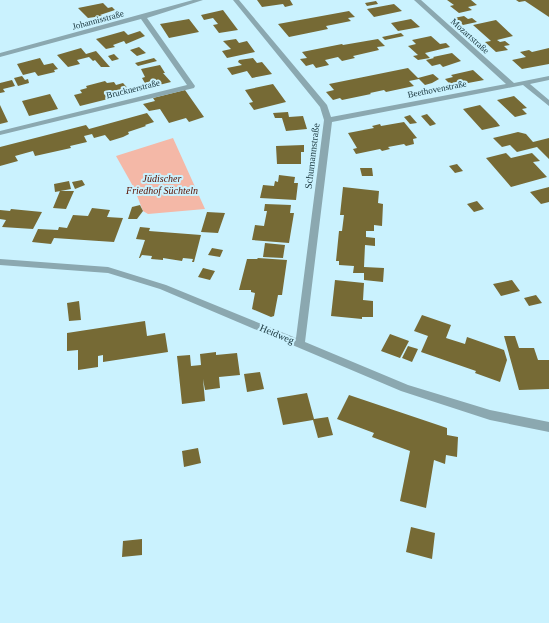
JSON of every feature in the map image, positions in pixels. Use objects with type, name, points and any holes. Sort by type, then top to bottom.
[{"type":"street","name":"Johannisstraße","points":[[0,55],[143,17],[200,0]]},
{"type":"street","name":"Schumannstraße","points":[[236,0],[324,107],[328,120],[300,344]]},
{"type":"street","name":"Mozartstraße","points":[[417,0],[512,85]]},
{"type":"street","name":"Brucknerstraße","points":[[0,133],[191,86],[143,17]]},
{"type":"street","name":"Beethovenstraße","points":[[328,120],[549,78]]},
{"type":"street","points":[[525,83],[549,104]]},
{"type":"street","name":"Heidweg","points":[[0,262],[108,270],[163,287],[405,388],[490,415],[549,427]]},
{"type":"green space","name":"Jüdischer Friedhof Süchteln","points":[[173,138],[205,209],[148,214],[143,211],[134,188],[116,156]]},
{"type":"building","points":[[257,0],[290,0],[293,5],[285,7],[283,4],[262,7]]},
{"type":"building","points":[[447,0],[471,0],[477,5],[468,7],[472,10],[459,13],[450,6],[454,5]]},
{"type":"building","points":[[516,0],[549,0],[549,17],[525,1],[519,2]]},
{"type":"building","points":[[376,1],[378,4],[367,6],[365,3]]},
{"type":"building","points":[[103,3],[108,8],[112,7],[115,10],[100,15],[102,16],[88,18],[78,8]]},
{"type":"building","points":[[394,4],[402,11],[374,17],[367,9]]},
{"type":"building","points":[[223,10],[238,30],[219,33],[213,25],[218,24],[213,18],[204,20],[201,15]]},
{"type":"building","points":[[349,11],[355,17],[348,18],[351,21],[326,26],[328,29],[289,37],[278,24]]},
{"type":"building","points":[[464,16],[468,19],[472,18],[477,22],[463,25],[454,18]]},
{"type":"building","points":[[189,19],[199,32],[169,38],[160,24]]},
{"type":"building","points":[[411,19],[420,27],[398,31],[391,23]]},
{"type":"building","points":[[496,20],[513,36],[497,40],[500,42],[505,41],[510,45],[504,46],[508,50],[496,52],[485,42],[491,41],[473,25]]},
{"type":"building","points":[[124,31],[128,35],[140,31],[145,36],[126,44],[124,41],[113,45],[115,47],[106,49],[96,39]]},
{"type":"building","points":[[401,33],[404,36],[385,40],[382,37]]},
{"type":"building","points":[[431,36],[440,44],[446,43],[450,47],[425,53],[430,58],[418,60],[413,56],[418,55],[408,46],[416,44],[412,40]]},
{"type":"building","points":[[236,39],[239,43],[247,41],[255,52],[227,58],[222,51],[231,49],[223,41]]},
{"type":"building","points":[[378,39],[385,46],[377,47],[379,50],[353,56],[355,58],[342,61],[338,57],[325,60],[329,65],[316,68],[313,64],[306,66],[300,59],[307,58],[302,52]]},
{"type":"building","points":[[139,47],[146,53],[137,56],[130,50]]},
{"type":"building","points":[[81,48],[86,54],[96,51],[110,67],[101,67],[95,60],[93,61],[89,57],[77,60],[80,64],[68,67],[57,55]]},
{"type":"building","points":[[549,48],[549,64],[522,69],[512,60],[526,57],[520,52],[529,50],[532,52]]},
{"type":"building","points":[[452,53],[461,61],[443,67],[440,64],[432,66],[426,60],[434,58],[433,57]]},
{"type":"building","points":[[114,54],[119,59],[112,61],[108,56]]},
{"type":"building","points":[[40,58],[44,65],[53,63],[58,69],[54,70],[55,72],[38,76],[35,72],[23,75],[17,64]]},
{"type":"building","points":[[154,58],[157,61],[138,66],[135,63]]},
{"type":"building","points":[[253,58],[257,63],[262,62],[272,74],[252,78],[247,71],[232,75],[227,68],[242,65],[238,62],[239,60]]},
{"type":"building","points":[[160,65],[165,73],[163,73],[171,82],[151,87],[150,84],[146,85],[142,78],[145,77],[141,69]]},
{"type":"building","points":[[408,68],[418,78],[433,74],[439,79],[425,85],[419,79],[409,81],[414,86],[386,92],[384,90],[342,100],[340,98],[333,100],[326,92],[334,90],[329,84]]},
{"type":"building","points":[[473,70],[484,80],[452,86],[445,79],[453,77],[451,75]]},
{"type":"building","points":[[22,76],[25,80],[28,79],[29,83],[18,86],[14,78]]},
{"type":"building","points":[[12,80],[15,86],[3,89],[5,92],[0,93],[0,83]]},
{"type":"building","points":[[105,81],[107,83],[114,82],[116,85],[123,83],[132,93],[80,106],[74,95],[82,93],[80,90],[87,88],[86,86]]},
{"type":"building","points":[[273,84],[286,102],[254,110],[249,103],[253,102],[245,90]]},
{"type":"building","points":[[185,90],[204,117],[189,122],[186,118],[169,123],[160,109],[149,111],[143,104],[155,101],[153,98]]},
{"type":"building","points":[[50,94],[58,109],[29,116],[22,101]]},
{"type":"building","points":[[514,96],[527,108],[522,109],[527,114],[515,117],[497,100]]},
{"type":"building","points":[[0,105],[8,122],[0,124]]},
{"type":"building","points":[[480,105],[500,126],[482,130],[463,109]]},
{"type":"building","points":[[288,112],[289,117],[303,116],[307,129],[286,131],[282,118],[275,118],[273,113]]},
{"type":"building","points":[[147,113],[154,122],[128,132],[129,134],[123,137],[110,141],[105,135],[94,138],[92,134],[84,136],[87,142],[70,146],[71,148],[35,156],[33,151],[15,156],[18,161],[0,166],[0,147],[86,125],[89,129]]},
{"type":"building","points":[[427,114],[436,124],[430,126],[421,116]]},
{"type":"building","points":[[410,115],[417,123],[410,124],[404,117]]},
{"type":"building","points":[[404,122],[417,138],[413,139],[414,144],[406,146],[404,144],[388,147],[390,149],[382,151],[380,149],[356,154],[353,149],[357,148],[348,133],[374,128],[372,126],[380,124],[381,126]]},
{"type":"building","points":[[518,132],[526,134],[533,142],[549,138],[549,159],[537,147],[517,152],[510,145],[502,147],[493,138]]},
{"type":"building","points":[[304,145],[304,152],[301,152],[301,164],[277,164],[276,146]]},
{"type":"building","points":[[506,153],[511,158],[532,153],[540,161],[533,162],[547,177],[511,187],[486,158]]},
{"type":"building","points":[[457,164],[463,171],[455,173],[449,166]]},
{"type":"building","points":[[360,168],[372,168],[373,176],[362,176]]},
{"type":"building","points":[[279,175],[295,177],[294,183],[298,183],[296,200],[260,198],[263,185],[274,186],[275,181],[278,182]]},
{"type":"building","points":[[82,180],[85,185],[75,189],[72,182]]},
{"type":"building","points":[[69,181],[71,189],[55,192],[54,184]]},
{"type":"building","points":[[343,187],[379,191],[378,203],[383,204],[382,226],[374,225],[374,231],[366,231],[366,237],[375,238],[375,246],[365,245],[364,267],[384,268],[383,282],[364,280],[364,273],[353,273],[354,266],[339,265],[339,261],[336,261],[339,231],[342,231],[344,215],[340,215]]},
{"type":"building","points":[[549,187],[549,202],[541,204],[530,192]]},
{"type":"building","points":[[60,191],[74,191],[66,209],[53,208]]},
{"type":"building","points":[[477,201],[484,209],[474,212],[467,204]]},
{"type":"building","points":[[265,204],[291,205],[290,213],[294,213],[289,243],[252,240],[255,225],[264,226],[267,211],[264,211]]},
{"type":"building","points":[[140,205],[143,211],[137,219],[128,219],[132,207]]},
{"type":"building","points":[[92,208],[110,210],[107,217],[123,218],[114,242],[54,238],[51,244],[32,242],[38,229],[58,230],[59,227],[67,228],[73,215],[88,216]]},
{"type":"building","points":[[11,209],[42,212],[33,229],[2,227],[6,220],[0,219],[0,210],[10,211]]},
{"type":"building","points":[[207,212],[225,213],[218,233],[201,232]]},
{"type":"building","points":[[140,227],[150,228],[149,231],[201,235],[194,262],[192,262],[193,259],[183,258],[182,261],[163,258],[163,260],[151,259],[152,256],[142,255],[139,258],[145,240],[136,239]]},
{"type":"building","points":[[265,243],[285,245],[283,258],[263,257]]},
{"type":"building","points":[[212,248],[223,250],[220,257],[208,255]]},
{"type":"building","points":[[258,258],[287,260],[282,295],[278,295],[274,316],[271,317],[252,309],[255,293],[251,292],[251,290],[239,290],[247,259]]},
{"type":"building","points":[[203,268],[215,271],[210,280],[198,277]]},
{"type":"building","points":[[335,280],[364,283],[363,300],[373,301],[373,317],[362,317],[362,319],[331,316]]},
{"type":"building","points":[[512,280],[520,291],[501,296],[493,284]]},
{"type":"building","points":[[536,295],[542,303],[529,306],[524,298]]},
{"type":"building","points":[[79,301],[81,320],[69,321],[67,303]]},
{"type":"building","points":[[422,315],[451,325],[446,338],[465,344],[467,337],[504,350],[507,360],[500,382],[475,373],[476,371],[421,352],[428,336],[414,331]]},
{"type":"building","points":[[145,321],[147,336],[165,333],[168,352],[103,362],[103,355],[98,356],[98,367],[78,370],[78,350],[67,351],[67,333]]},
{"type":"building","points":[[390,334],[409,341],[400,358],[381,351]]},
{"type":"building","points":[[504,336],[515,336],[519,348],[534,348],[538,360],[549,360],[549,389],[519,390]]},
{"type":"building","points":[[408,346],[418,349],[412,362],[402,358]]},
{"type":"building","points":[[216,352],[216,355],[237,353],[240,375],[219,377],[220,388],[205,390],[203,379],[205,401],[182,404],[177,356],[190,355],[191,366],[201,365],[200,354]]},
{"type":"building","points":[[260,372],[264,389],[247,392],[244,374]]},
{"type":"building","points":[[307,393],[314,419],[328,417],[333,435],[318,438],[313,420],[283,425],[277,398]]},
{"type":"building","points":[[349,395],[447,428],[447,435],[458,437],[457,457],[446,455],[445,464],[434,460],[426,508],[400,501],[410,451],[372,437],[374,433],[337,419]]},
{"type":"building","points":[[198,448],[201,463],[184,467],[182,451]]},
{"type":"building","points":[[411,527],[435,533],[432,559],[406,552]]},
{"type":"building","points":[[142,539],[142,555],[122,557],[123,541]]}]
